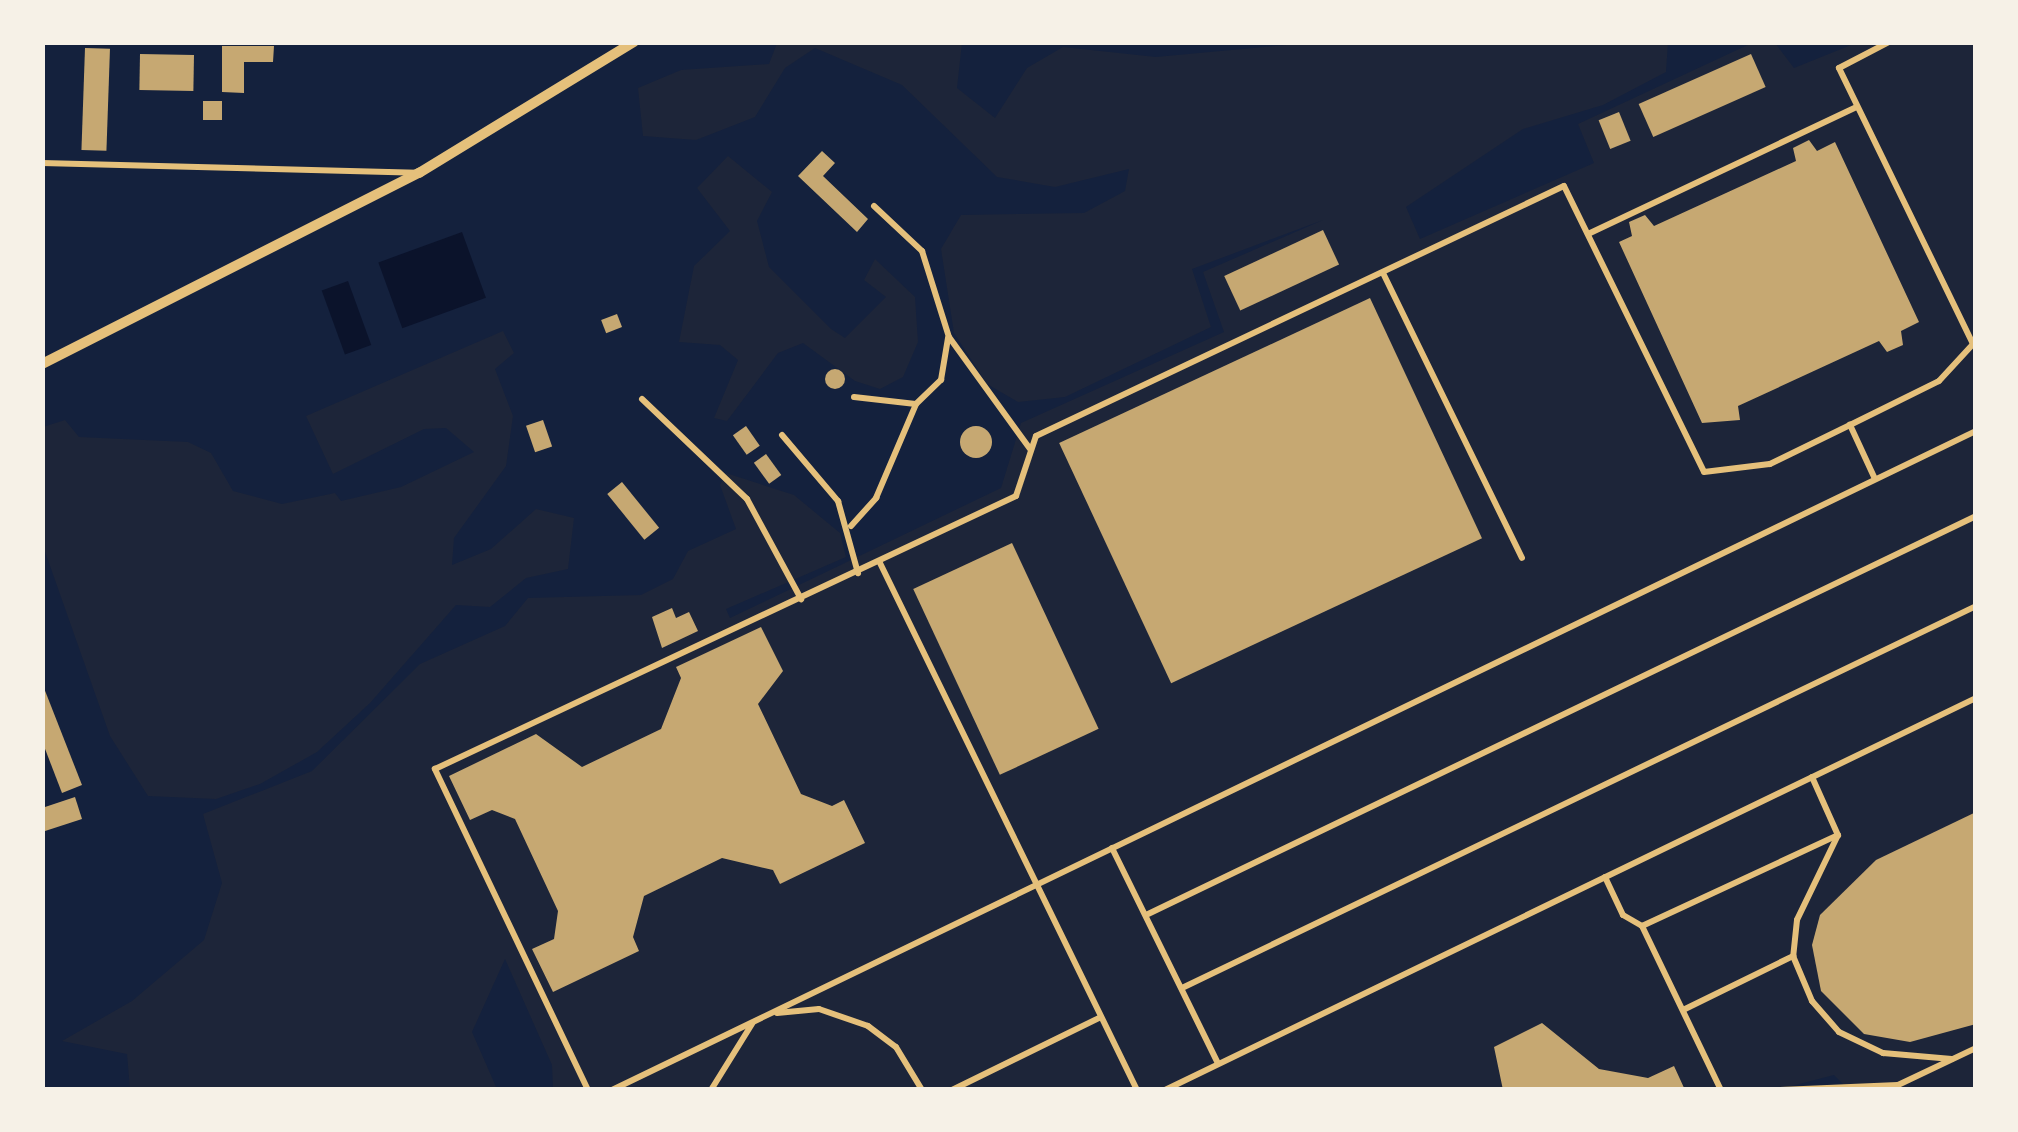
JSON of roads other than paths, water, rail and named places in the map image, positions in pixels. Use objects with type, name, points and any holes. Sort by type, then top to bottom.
[{"type":"street","points":[[42,364],[419,173],[634,42]]},
{"type":"lane","points":[[588,1090],[435,769],[1016,496],[1036,436],[1564,186],[1704,472],[1770,464],[1850,425],[1938,380],[1973,344],[1839,68],[1890,42]]},
{"type":"lane","points":[[1588,234],[1857,107]]},
{"type":"lane","points":[[42,163],[419,173]]},
{"type":"lane","points":[[874,206],[922,250],[949,337],[1031,450]]},
{"type":"lane","points":[[1383,273],[1522,558]]},
{"type":"lane","points":[[851,526],[876,498],[916,404],[940,380],[949,337]]},
{"type":"lane","points":[[854,397],[916,404]]},
{"type":"lane","points":[[642,399],[747,499],[801,599]]},
{"type":"lane","points":[[1850,425],[1876,479]]},
{"type":"lane","points":[[612,1090],[1976,431]]},
{"type":"lane","points":[[782,435],[851,526],[858,573]]},
{"type":"lane","points":[[1146,916],[1976,516]]},
{"type":"lane","points":[[880,563],[1136,1090]]},
{"type":"lane","points":[[1182,988],[1976,606]]},
{"type":"lane","points":[[1165,1090],[1976,698]]},
{"type":"lane","points":[[1812,777],[1838,835]]},
{"type":"lane","points":[[1642,926],[1838,835]]},
{"type":"lane","points":[[1838,835],[1809,885],[1793,956],[1838,1032],[1884,1053],[1952,1059]]},
{"type":"lane","points":[[1112,848],[1218,1063]]},
{"type":"lane","points":[[1604,878],[1623,915],[1642,926],[1721,1090]]},
{"type":"lane","points":[[1682,1010],[1793,956]]},
{"type":"lane","points":[[710,1090],[732,1045],[762,1016],[819,1009],[868,1026],[896,1046],[922,1090]]},
{"type":"lane","points":[[952,1090],[1099,1018]]},
{"type":"lane","points":[[1780,1090],[1898,1085],[1976,1048]]}]
